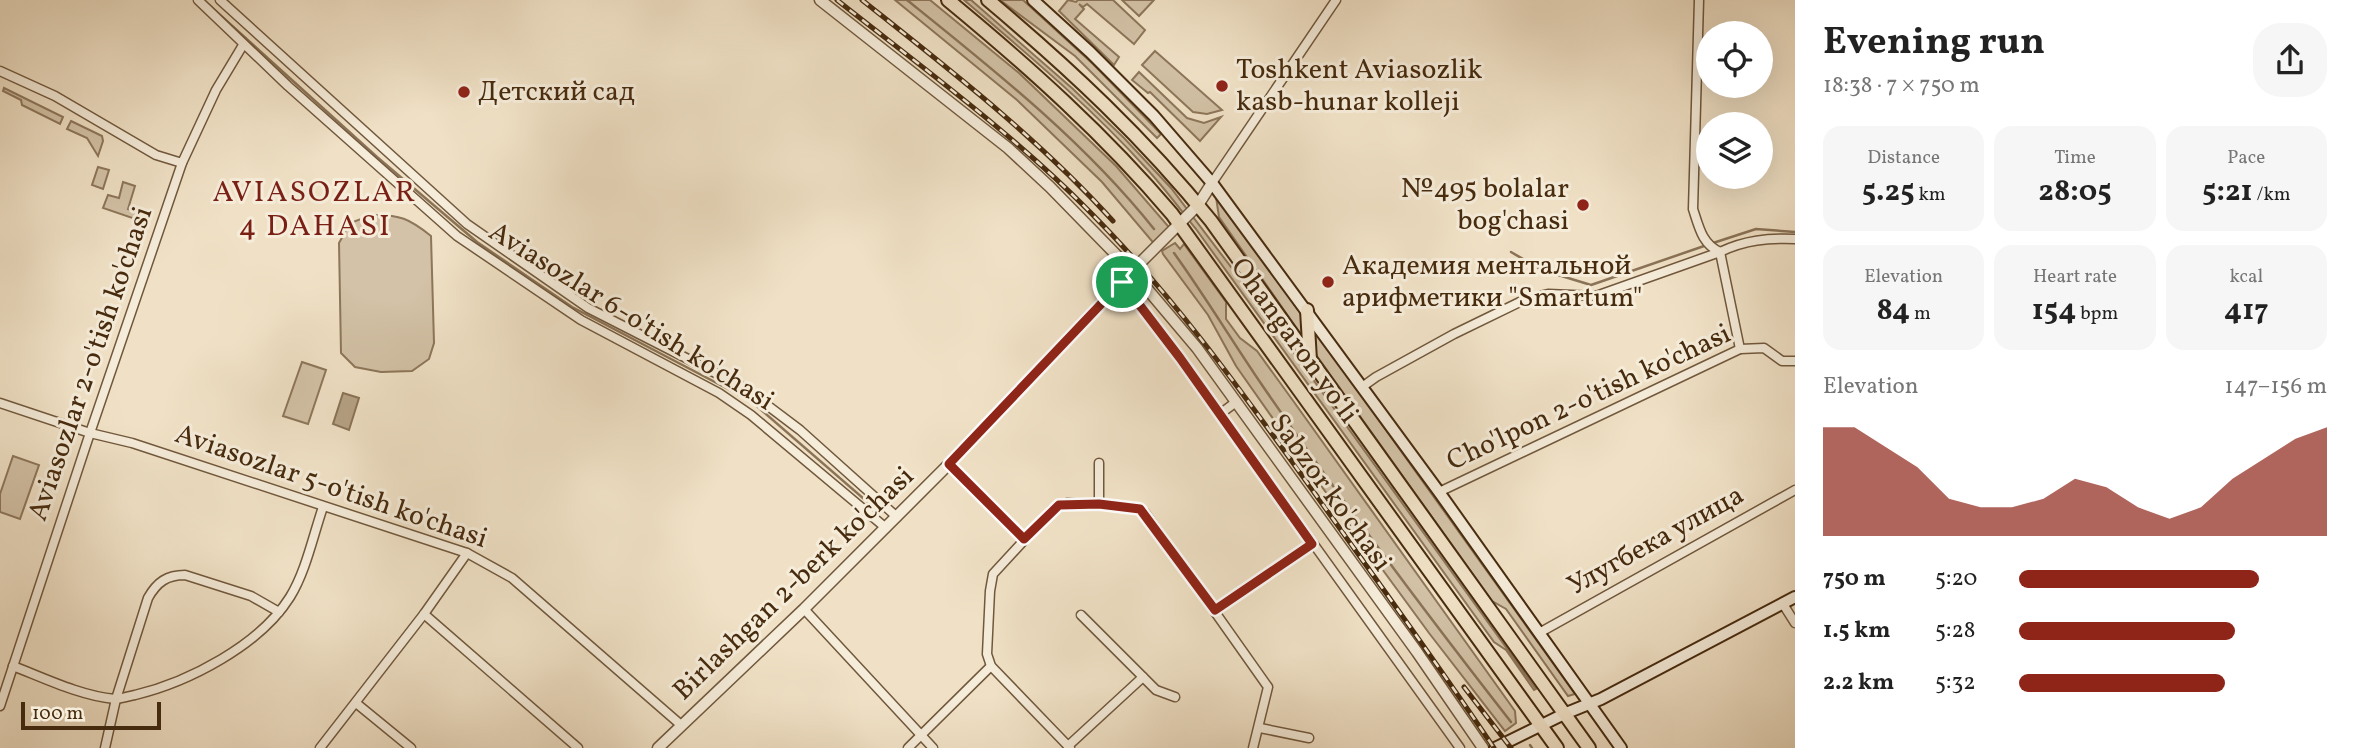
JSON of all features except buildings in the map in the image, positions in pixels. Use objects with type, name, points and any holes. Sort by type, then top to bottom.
[{"type":"highway","name":"Ohangaron yoʻli","points":[[948,0],[1012,53],[1095,130],[1180,223],[1557,748]]},
{"type":"highway","name":"Ohangaron yoʻli","points":[[988,0],[1089,88],[1160,160],[1198,205],[1589,748]]},
{"type":"highway","points":[[1307,310],[1310,360]]},
{"type":"main road","name":"Ohangaron yoʻli","points":[[1033,0],[1154,116],[1212,183],[1439,492],[1621,748]]},
{"type":"main road","points":[[1496,748],[1564,714],[1590,705],[1795,597]]},
{"type":"street","name":"Aviasozlar 6-o'tish ko'chasi","points":[[198,0],[243,45],[305,91],[448,208],[484,246],[581,320],[719,393],[757,407],[800,430],[897,517]]},
{"type":"street","name":"Aviasozlar 6-o'tish ko'chasi","points":[[220,0],[305,91],[435,218],[588,308],[714,372],[757,407],[887,528]]},
{"type":"street","name":"Sabzor ko'chasi","points":[[820,0],[1008,148],[1132,271],[1197,348],[1417,652],[1483,748]]},
{"type":"street","name":"Birlashgan 2-berk ko'chasi","points":[[658,748],[887,528],[1198,205],[1336,0]]},
{"type":"street","points":[[1699,0],[1693,209],[1703,239],[1716,250],[1740,349]]},
{"type":"street","points":[[232,33],[242,23]]},
{"type":"street","name":"Aviasozlar 2-o'tish ko'chasi","points":[[0,706],[182,163],[216,90],[243,45]]},
{"type":"street","points":[[0,71],[55,96],[156,155],[182,163]]},
{"type":"street","points":[[1362,387],[1454,334],[1526,299],[1548,294],[1596,296],[1738,243],[1795,239]]},
{"type":"street","points":[[1122,282],[1460,748]]},
{"type":"street","name":"Cho'lpon 2-o'tish ko'chasi","points":[[1439,492],[1740,349],[1764,348],[1782,361],[1795,361]]},
{"type":"street","points":[[1220,414],[1236,402]]},
{"type":"street","name":"Aviasozlar 5-o'tish ko'chasi","points":[[0,403],[90,433],[132,443],[467,553],[512,578],[681,725]]},
{"type":"street","points":[[1099,463],[1099,504]]},
{"type":"street","points":[[949,464],[1024,539]]},
{"type":"street","name":"Улугбека улица","points":[[1539,633],[1795,490]]},
{"type":"street","points":[[1143,677],[1069,747],[991,666],[987,654],[991,579],[996,569],[1059,505],[1133,507],[1145,513],[1268,687],[1253,748]]},
{"type":"street","points":[[13,666],[68,687],[116,699],[155,690],[206,668],[239,648],[279,612],[297,584],[323,507]]},
{"type":"street","points":[[1215,610],[1312,544]]},
{"type":"street","points":[[320,748],[424,614],[467,553]]},
{"type":"street","points":[[105,748],[116,699],[148,598],[154,587],[163,579],[185,575],[251,596],[279,612]]},
{"type":"street","points":[[1783,604],[1795,623]]},
{"type":"street","points":[[804,609],[933,748]]},
{"type":"street","points":[[424,614],[578,748]]},
{"type":"street","points":[[1081,615],[1156,690],[1175,697]]},
{"type":"street","points":[[908,748],[991,666]]},
{"type":"street","points":[[356,703],[411,748]]},
{"type":"street","points":[[1259,728],[1309,737]]},
{"type":"shaded area","points":[[895,0],[930,0],[1019,73],[1116,166],[1174,233],[1156,246],[1102,182],[1017,100]]},
{"type":"shaded area","points":[[964,0],[971,0],[1073,89],[1171,188],[1253,296],[1536,689],[1534,690],[1506,650],[1494,642],[1165,189],[1080,101]]},
{"type":"shaded area","points":[[1000,0],[1023,0],[1093,64],[1161,134],[1157,138],[1075,56]]},
{"type":"shaded area","points":[[1068,0],[1113,0],[1145,30],[1134,44],[1087,4],[1083,7],[1079,4],[1084,9],[1075,19],[1119,57],[1114,65],[1059,11]]},
{"type":"shaded area","points":[[1122,0],[1154,0],[1139,16]]},
{"type":"shaded area","points":[[1155,51],[1222,110],[1207,114],[1193,112],[1142,65]]},
{"type":"shaded area","points":[[1139,72],[1187,118],[1204,123],[1221,117],[1200,141],[1150,92],[1132,80]]},
{"type":"shaded area","points":[[4,88],[63,117],[60,124],[22,105],[21,100],[3,91]]},
{"type":"shaded area","points":[[71,121],[102,136],[98,156],[87,138],[67,129]]},
{"type":"shaded area","points":[[98,167],[109,170],[103,189],[92,185]]},
{"type":"shaded area","points":[[123,182],[135,186],[128,209],[149,216],[147,223],[103,208],[108,195],[119,198]]},
{"type":"shaded area","points":[[1216,197],[1302,315],[1302,336],[1219,217]]},
{"type":"shaded area","points":[[372,215],[390,215],[404,219],[431,236],[434,343],[429,359],[412,371],[381,372],[355,367],[341,353],[339,243],[350,223]]},
{"type":"shaded area","points":[[1175,243],[1180,249],[1184,244],[1226,302],[1226,319],[1240,338],[1257,351],[1515,711],[1516,723],[1505,731],[1429,633],[1236,366],[1208,315],[1163,254],[1162,251]]},
{"type":"shaded area","points":[[1315,331],[1575,694],[1568,696],[1506,609],[1492,601],[1314,352]]},
{"type":"shaded area","points":[[302,362],[326,370],[308,424],[283,416]]},
{"type":"shaded area","points":[[343,393],[359,398],[349,430],[333,424]]},
{"type":"shaded area","points":[[13,456],[39,465],[20,519],[0,512],[0,494]]},
{"type":"waterway","points":[[907,0],[1005,80],[1068,136],[1154,229]]},
{"type":"waterway","points":[[209,5],[377,157],[477,242],[572,307],[751,401],[879,512]]},
{"type":"waterway","points":[[1713,243],[1756,229],[1795,232]]},
{"type":"waterway","points":[[1511,252],[1542,270],[1591,285],[1707,245]]},
{"type":"waterway","points":[[1174,253],[1322,471],[1511,722]]},
{"type":"railway","points":[[837,0],[966,102],[1060,182],[1149,276],[1206,345],[1259,416],[1494,748]]},
{"type":"railway","points":[[862,0],[1023,133],[1113,221]]},
{"type":"railway","points":[[1464,687],[1511,748]]},
{"type":"place","name":"Toshkent Aviasozlik kasb-hunar kolleji","points":[[1222,86]]},
{"type":"place","name":"Детский сад","points":[[464,92]]},
{"type":"place","name":"№495 bolalar bog'chasi","points":[[1583,205]]},
{"type":"place","name":"Академия ментальной арифметики \"Smartum\"","points":[[1328,282]]},
{"type":"district","name":"AVIASOZLAR 4 DAHASI","points":[[315,210]]},
{"type":"route","points":[[1122,282],[1180,358],[1312,544],[1215,610],[1140,509],[1099,504],[1059,505],[1024,539],[949,464],[1122,282]]}]
